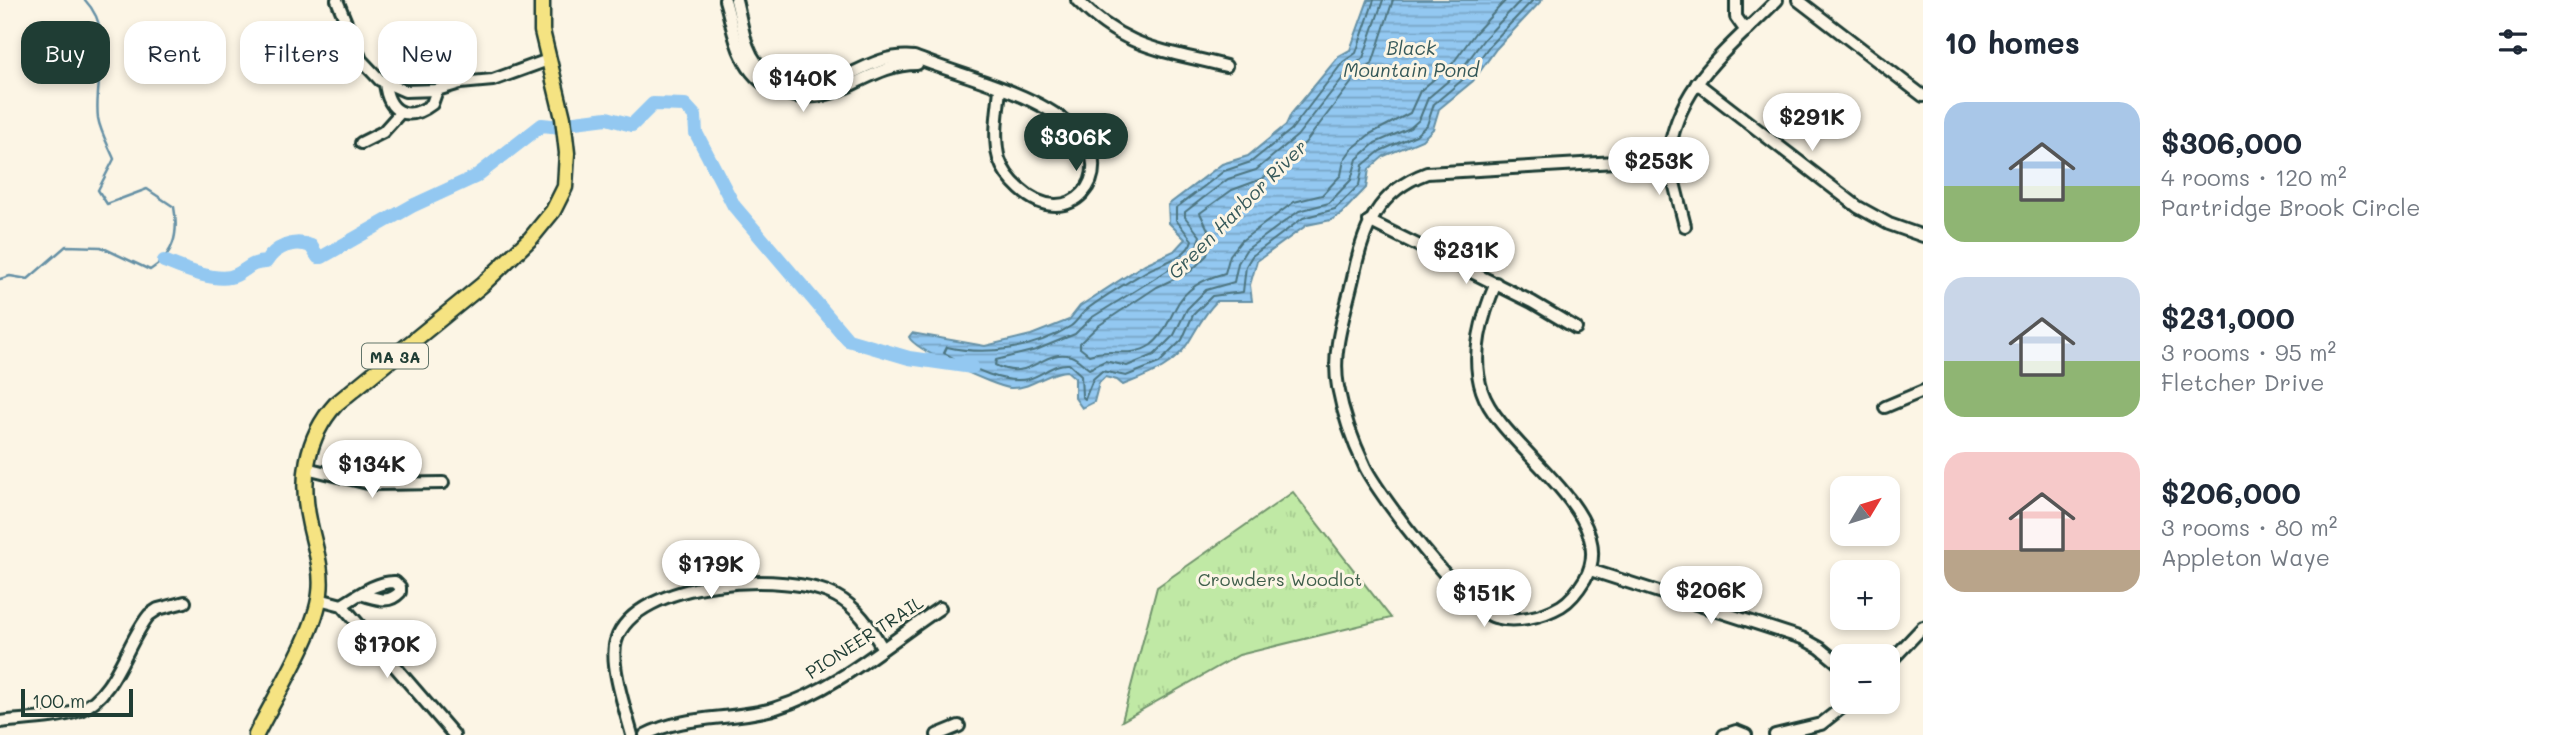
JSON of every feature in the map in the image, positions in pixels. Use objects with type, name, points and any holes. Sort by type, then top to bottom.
[{"type":"main road","name":"MA 3A","points":[[256,735],[307,632],[319,599],[319,563],[305,496],[306,468],[315,431],[336,404],[482,285],[531,238],[553,211],[565,187],[567,153],[563,118],[542,31],[542,0]]},
{"type":"street","points":[[337,0],[361,60],[378,76]]},
{"type":"street","points":[[724,0],[740,38],[754,60],[767,73],[792,90],[824,85],[874,68],[896,56],[914,57],[1024,96],[1045,108],[1085,140],[1090,150],[1092,171],[1090,183],[1078,199],[1060,206],[1049,205],[1027,195],[1009,178],[997,148],[1000,89]]},
{"type":"street","points":[[736,0],[740,38]]},
{"type":"street","points":[[1077,0],[1122,38],[1165,53],[1226,66]]},
{"type":"street","points":[[1736,0],[1736,17],[1746,31]]},
{"type":"street","points":[[1685,226],[1668,159],[1677,115],[1697,83],[1777,0]]},
{"type":"street","points":[[1798,0],[1923,96]]},
{"type":"street","points":[[388,84],[405,91],[437,90],[460,83],[504,78],[548,60]]},
{"type":"street","points":[[1697,83],[1858,207],[1889,224],[1923,236]]},
{"type":"street","points":[[385,84],[388,101],[401,112],[416,113],[427,108],[432,104],[437,90]]},
{"type":"street","points":[[361,144],[383,132],[401,112]]},
{"type":"street","points":[[1496,283],[1478,341],[1478,373],[1483,394],[1510,434],[1580,513],[1591,541],[1590,570],[1568,601],[1549,612],[1517,619],[1495,617],[1466,599],[1373,480],[1346,418],[1335,369],[1337,343],[1361,240],[1369,221],[1396,189],[1427,173],[1668,159]]},
{"type":"street","points":[[1369,221],[1496,283],[1576,328]]},
{"type":"street","points":[[1885,407],[1923,391]]},
{"type":"street","points":[[306,468],[372,484],[443,483]]},
{"type":"street","points":[[1590,570],[1802,638],[1830,656]]},
{"type":"street","points":[[632,735],[616,665],[615,643],[622,629],[642,611],[679,592],[706,585],[735,583],[792,584],[823,590],[854,609],[882,647]]},
{"type":"street","points":[[342,605],[360,594]]},
{"type":"street","points":[[319,599],[342,605],[454,735]]},
{"type":"street","points":[[0,722],[61,714],[87,706],[102,694],[149,615],[158,608],[185,602]]},
{"type":"street","name":"PIONEER TRAIL","points":[[645,735],[685,722],[777,708],[830,683],[940,608]]},
{"type":"street","points":[[1900,651],[1923,627]]},
{"type":"street","points":[[1775,735],[1821,724],[1834,714]]},
{"type":"street","points":[[937,735],[959,726]]},
{"type":"street","points":[[1724,735],[1736,731],[1746,735]]},
{"type":"green space","name":"Crowders Woodlot","points":[[1293,492],[1391,618],[1239,655],[1122,721],[1157,587]]},
{"type":"water","name":"Black Mountain Pond","points":[[1368,0],[1542,0],[1496,49],[1473,81],[1439,109],[1433,129],[1422,140],[1384,156],[1369,169],[1366,188],[1341,214],[1331,220],[1307,225],[1257,261],[1250,285],[1252,301],[1217,301],[1182,351],[1167,364],[1151,374],[1123,385],[1117,380],[1105,377],[1099,383],[1094,402],[1082,408],[1075,398],[1075,378],[1067,371],[1026,386],[1010,388],[955,367],[924,350],[909,337],[912,333],[985,346],[1031,335],[1069,320],[1080,306],[1145,264],[1174,251],[1185,239],[1169,223],[1168,205],[1222,164],[1248,156],[1286,125],[1291,114],[1339,56],[1350,50]]},
{"type":"waterway","points":[[0,279],[10,276],[28,279],[66,246],[101,247],[150,270],[165,258],[173,243],[176,226],[174,207],[147,189],[107,204],[98,190],[114,159],[98,118],[102,57],[100,27],[95,13],[85,0]]},
{"type":"waterway","name":"Green Harbor River","points":[[575,122],[607,118],[632,125],[653,104],[685,105],[695,116],[696,133],[734,206],[848,340],[909,358],[972,367]]},
{"type":"waterway","name":"Green Harbor River","points":[[164,261],[220,278],[236,275],[253,265],[266,262],[274,252],[292,244],[311,246],[318,257],[322,257],[412,206],[475,177],[542,125],[561,127]]}]
